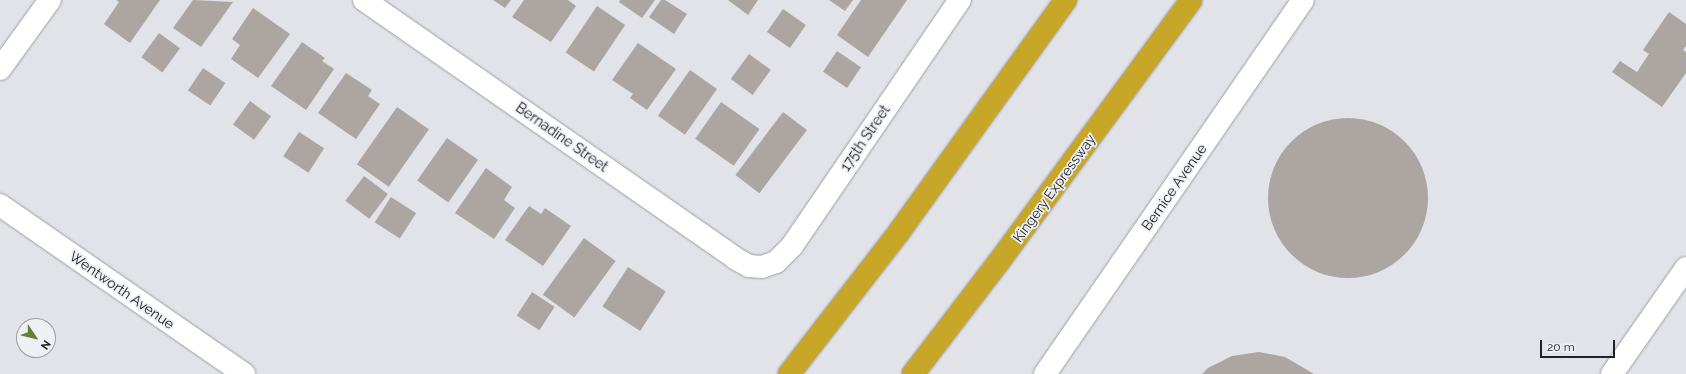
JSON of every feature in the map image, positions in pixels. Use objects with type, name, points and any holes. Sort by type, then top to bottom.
[{"type":"highway","points":[[789,374],[899,232],[1066,0]]},
{"type":"highway","name":"Kingery Expressway","points":[[913,374],[1003,257],[1191,0]]},
{"type":"street","points":[[0,69],[50,0]]},
{"type":"street","name":"Bernadine Street","points":[[364,0],[736,258],[749,266],[762,267]]},
{"type":"street","name":"175th Street","points":[[762,267],[776,262],[792,246],[960,0]]},
{"type":"street","name":"Bernice Avenue","points":[[1045,374],[1303,0]]},
{"type":"street","name":"Wentworth Avenue","points":[[0,206],[244,374]]},
{"type":"street","points":[[1612,374],[1686,268]]},
{"type":"building","points":[[116,0],[160,0],[130,43],[104,24],[119,2]]},
{"type":"building","points":[[193,0],[233,2],[201,47],[173,28]]},
{"type":"building","points":[[493,0],[511,0],[505,8]]},
{"type":"building","points":[[524,0],[568,0],[576,6],[551,42],[512,17]]},
{"type":"building","points":[[620,0],[655,0],[642,18],[619,2]]},
{"type":"building","points":[[661,0],[665,0],[687,14],[674,34],[649,17]]},
{"type":"building","points":[[728,0],[758,0],[748,15]]},
{"type":"building","points":[[829,0],[853,0],[845,11]]},
{"type":"building","points":[[861,0],[907,0],[868,57],[837,35]]},
{"type":"building","points":[[597,6],[625,25],[594,71],[566,52]]},
{"type":"building","points":[[253,8],[290,34],[258,78],[231,59],[240,45],[232,39]]},
{"type":"building","points":[[783,9],[806,25],[790,48],[767,32]]},
{"type":"building","points":[[1669,12],[1686,24],[1686,46],[1683,50],[1686,52],[1686,73],[1662,107],[1612,72],[1620,61],[1637,72],[1649,54],[1643,50]]},
{"type":"building","points":[[159,33],[180,48],[162,73],[141,57]]},
{"type":"building","points":[[302,42],[325,58],[322,61],[334,69],[306,110],[271,86]]},
{"type":"building","points":[[638,43],[676,69],[647,110],[630,98],[633,94],[612,80]]},
{"type":"building","points":[[837,51],[861,67],[847,88],[823,72]]},
{"type":"building","points":[[749,54],[771,70],[753,95],[731,79]]},
{"type":"building","points":[[203,68],[225,83],[210,105],[188,90]]},
{"type":"building","points":[[690,70],[717,89],[685,135],[658,116]]},
{"type":"building","points":[[346,73],[372,90],[368,96],[380,104],[356,139],[318,113]]},
{"type":"building","points":[[250,101],[271,116],[254,140],[233,124]]},
{"type":"building","points":[[721,102],[760,129],[734,166],[695,139]]},
{"type":"building","points":[[397,107],[429,129],[389,187],[357,164]]},
{"type":"building","points":[[783,112],[807,130],[759,193],[735,175]]},
{"type":"building","points":[[1356,118],[1371,121],[1386,127],[1405,141],[1415,153],[1422,167],[1427,182],[1427,214],[1422,229],[1415,243],[1405,255],[1393,265],[1371,275],[1356,278],[1340,278],[1325,275],[1303,265],[1291,255],[1281,243],[1269,214],[1268,190],[1271,175],[1281,153],[1291,141],[1303,131],[1332,119]]},
{"type":"building","points":[[299,132],[324,148],[308,173],[283,156]]},
{"type":"building","points":[[447,138],[478,160],[448,202],[417,181]]},
{"type":"building","points":[[486,168],[512,187],[504,200],[515,208],[494,239],[455,213]]},
{"type":"building","points":[[364,176],[388,194],[369,219],[345,201]]},
{"type":"building","points":[[391,197],[416,213],[400,238],[375,222]]},
{"type":"building","points":[[529,206],[541,214],[545,208],[571,226],[543,266],[505,240]]},
{"type":"building","points":[[584,238],[616,261],[574,318],[543,295]]},
{"type":"building","points":[[628,267],[666,292],[640,331],[602,306]]},
{"type":"building","points":[[532,292],[555,307],[539,330],[517,315]]},
{"type":"building","points":[[1259,352],[1285,357],[1314,374],[1202,374],[1208,368],[1232,356]]}]
